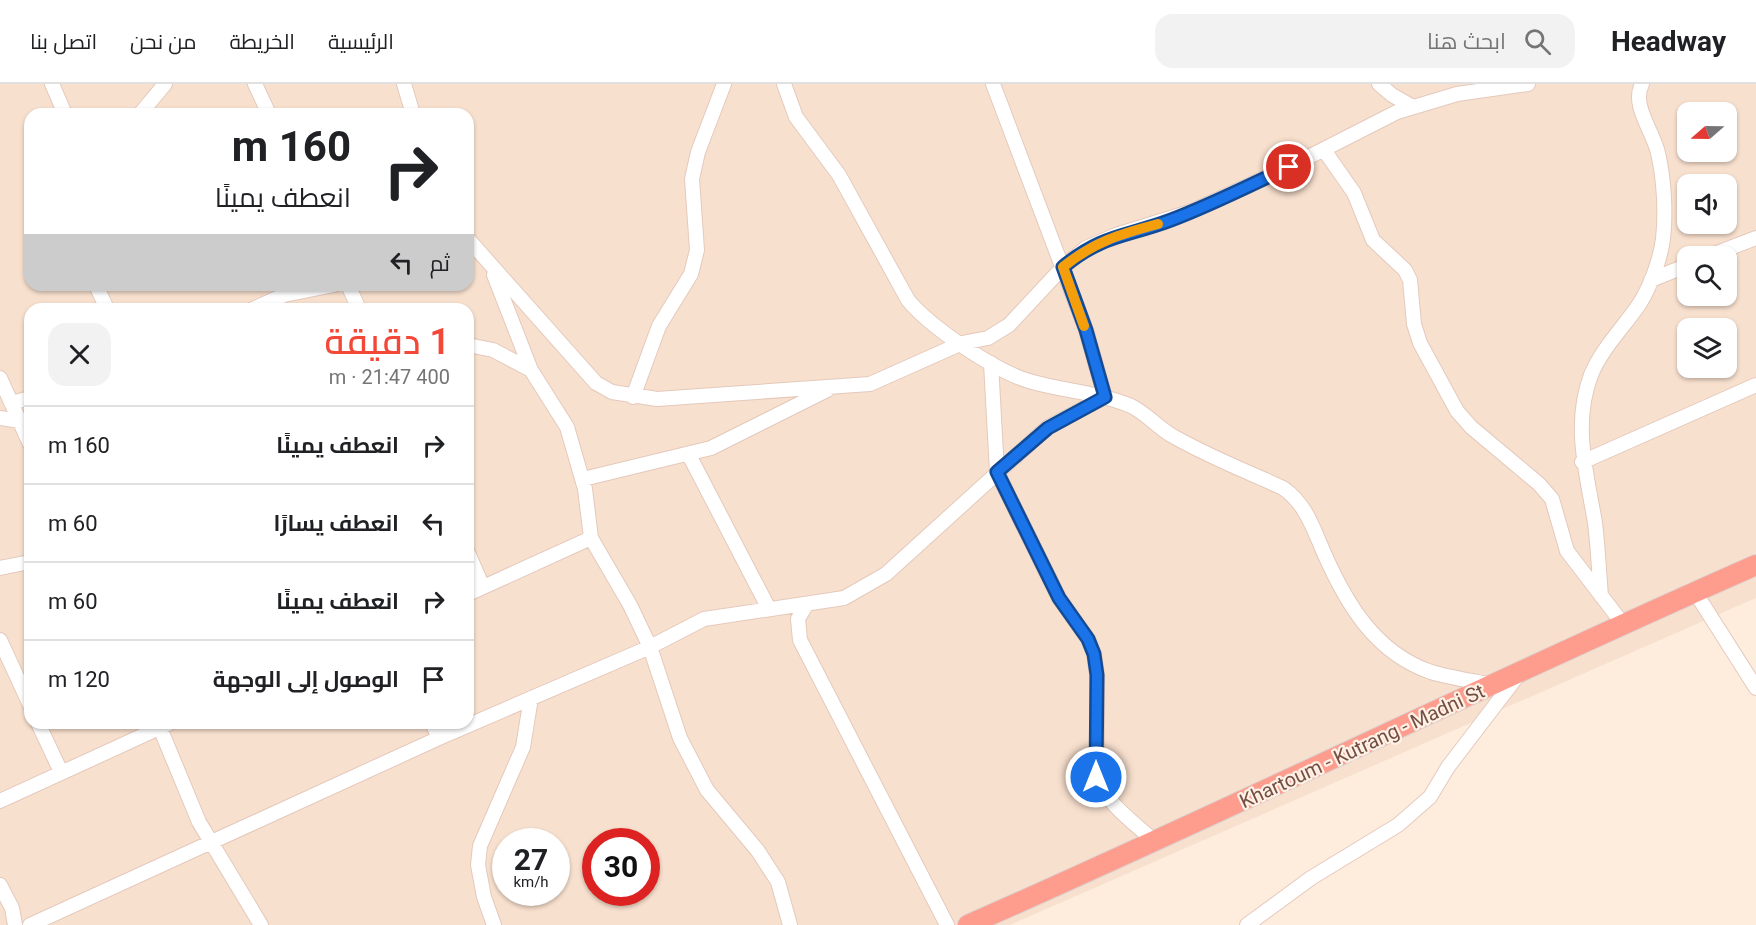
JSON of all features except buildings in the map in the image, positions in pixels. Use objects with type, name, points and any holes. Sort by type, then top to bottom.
[{"type":"highway","name":"Khartoum - Kutrang - Madni St","points":[[968,925],[1156,843],[1523,670],[1756,565]]},
{"type":"street","points":[[52,84],[62,108]]},
{"type":"street","points":[[145,108],[165,84]]},
{"type":"street","points":[[255,84],[266,108]]},
{"type":"street","points":[[404,84],[411,108]]},
{"type":"street","points":[[633,398],[659,326],[691,274],[697,250],[692,179],[698,152],[724,84]]},
{"type":"street","points":[[784,84],[796,117],[839,175],[908,300],[920,315],[1007,373],[1030,381],[1105,397],[1133,407],[1168,433],[1296,497],[1305,510],[1338,585],[1375,636],[1392,653],[1430,672],[1494,685]]},
{"type":"street","points":[[993,84],[1086,330],[1105,397]]},
{"type":"street","points":[[1379,84],[1392,95],[1413,107]]},
{"type":"street","points":[[474,246],[596,383],[612,392],[633,398],[657,399],[870,384],[962,343],[988,338],[1009,326],[1063,267],[1086,248],[1116,235],[1190,213],[1324,150],[1380,120],[1413,107],[1457,94],[1528,84]]},
{"type":"street","points":[[1601,596],[1595,525],[1582,462],[1583,407],[1591,375],[1641,302],[1651,280],[1663,239],[1664,207],[1658,153],[1638,102],[1638,92],[1642,84]]},
{"type":"street","points":[[1324,150],[1354,194],[1373,240],[1405,270],[1410,280],[1414,324],[1420,343],[1457,411],[1472,427],[1539,484],[1552,499],[1567,551],[1623,624]]},
{"type":"street","points":[[1735,246],[1756,238]]},
{"type":"street","points":[[491,267],[531,370],[567,427],[583,479],[591,538],[630,605],[650,647],[680,738],[707,790],[758,851],[778,882],[790,925]]},
{"type":"street","points":[[1651,280],[1677,269]]},
{"type":"street","points":[[266,303],[284,295],[304,291]]},
{"type":"street","points":[[474,346],[493,350],[531,370]]},
{"type":"street","points":[[991,363],[997,472],[1059,598],[1088,639],[1094,654],[1097,675],[1096,777],[1101,789],[1156,843]]},
{"type":"street","points":[[0,378],[24,430]]},
{"type":"street","points":[[1582,462],[1756,385]]},
{"type":"street","points":[[583,479],[689,455],[737,436],[831,387]]},
{"type":"street","points":[[474,723],[650,647],[704,619],[844,598],[886,574],[1048,428],[1105,397]]},
{"type":"street","points":[[12,403],[24,400]]},
{"type":"street","points":[[0,418],[20,421]]},
{"type":"street","points":[[689,455],[769,609]]},
{"type":"street","points":[[474,591],[591,538]]},
{"type":"street","points":[[0,568],[24,563]]},
{"type":"street","points":[[474,567],[483,587]]},
{"type":"street","points":[[1695,592],[1756,688]]},
{"type":"street","points":[[806,605],[798,620],[800,640],[947,925]]},
{"type":"street","points":[[0,640],[24,692]]},
{"type":"street","points":[[1247,925],[1311,878],[1398,825],[1430,796],[1448,767],[1523,670]]},
{"type":"street","points":[[494,925],[484,897],[478,865],[480,846],[523,747],[531,698]]},
{"type":"street","points":[[41,729],[61,772]]},
{"type":"street","points":[[0,801],[152,729]]},
{"type":"street","points":[[165,729],[195,813],[261,925]]},
{"type":"street","points":[[434,729],[438,738]]},
{"type":"street","points":[[30,925],[212,844],[459,729]]},
{"type":"street","points":[[0,885],[12,908],[15,925]]},
{"type":"shaded area","points":[[0,84],[1756,84],[1756,598],[1010,925],[0,925]]},
{"type":"slow traffic","points":[[1084,326],[1063,267],[1086,248],[1116,235],[1158,224]]},
{"type":"route","points":[[1096,777],[1097,675],[1094,654],[1088,639],[1059,598],[997,472],[1048,428],[1105,397],[1086,330],[1063,267],[1086,248],[1116,235],[1190,213],[1289,167]]}]
